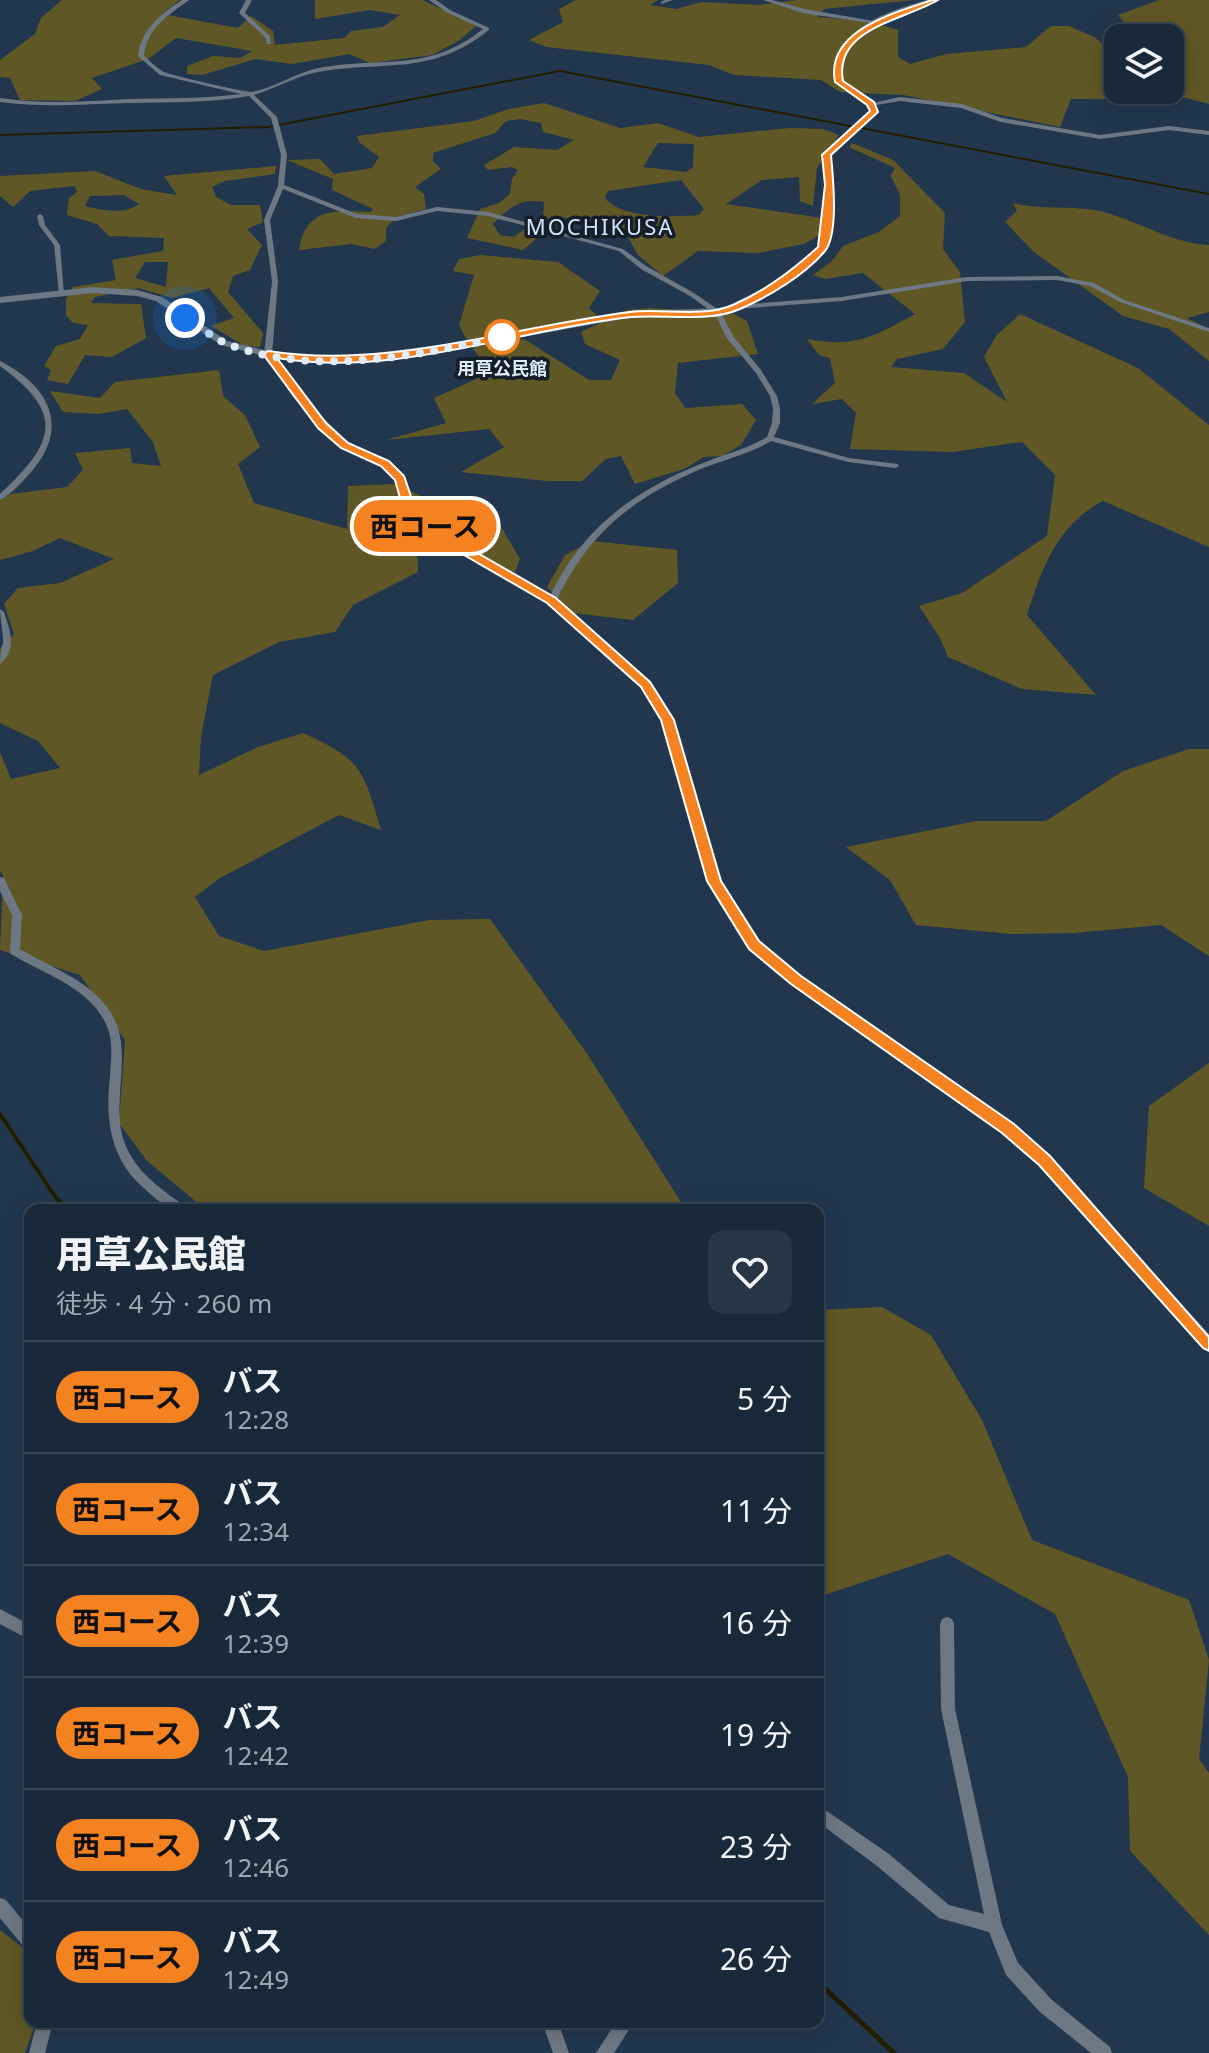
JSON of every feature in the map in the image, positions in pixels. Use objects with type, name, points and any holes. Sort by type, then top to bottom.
[{"type":"street","points":[[186,0],[159,18],[146,36],[141,56],[162,74],[250,94],[274,117],[282,139],[281,186],[267,220],[275,281],[268,354],[322,425],[345,445],[385,464],[400,479],[410,512],[430,530],[552,601],[645,685],[659,702],[681,762],[714,881],[754,945],[796,980],[978,1106],[1033,1150],[1209,1343]]},
{"type":"street","points":[[249,0],[242,13],[269,43]]},
{"type":"street","points":[[0,100],[63,104],[250,94],[286,78],[317,71],[447,55],[472,43],[487,29],[432,0]]},
{"type":"street","points":[[663,3],[670,0]]},
{"type":"street","points":[[766,0],[803,11],[877,22]]},
{"type":"street","points":[[736,307],[800,269],[822,248],[827,234],[829,185],[826,155],[874,112],[871,104],[842,85],[836,65],[849,43],[877,22],[934,0]]},
{"type":"street","points":[[871,104],[900,99],[962,106],[1001,120],[1100,137],[1169,128],[1209,133]]},
{"type":"street","points":[[281,186],[356,216],[378,220],[437,209],[488,214],[621,250],[635,263],[717,312],[730,337],[755,363],[774,395],[777,425],[770,438],[642,494],[610,520],[566,568],[552,601]]},
{"type":"street","points":[[40,216],[42,225],[57,245],[62,294]]},
{"type":"street","points":[[0,300],[115,290],[137,293],[159,299],[224,343],[309,360],[377,358],[632,314],[717,312],[736,307],[842,299],[967,279],[1057,278],[1092,284],[1122,301],[1209,330]]},
{"type":"street","points":[[0,363],[29,384],[44,406],[51,426],[46,451],[26,476],[0,498]]},
{"type":"street","points":[[770,438],[848,460],[895,466]]},
{"type":"street","points":[[0,612],[8,641],[0,661]]},
{"type":"street","points":[[0,881],[17,915],[15,951],[77,986],[106,1013],[120,1051],[115,1079],[115,1132],[120,1155],[147,1186],[172,1204]]},
{"type":"street","points":[[0,1616],[24,1630]]},
{"type":"street","points":[[947,1624],[948,1709],[994,1925],[1012,1969],[1046,2006],[1104,2053]]},
{"type":"street","points":[[824,1817],[883,1860],[945,1912],[994,1925]]},
{"type":"street","points":[[0,1906],[24,1934]]},
{"type":"street","points":[[37,2053],[43,2028]]},
{"type":"street","points":[[552,2028],[561,2053]]},
{"type":"street","points":[[604,2053],[622,2028]]},
{"type":"shaded area","points":[[62,0],[180,0],[162,14],[238,28],[251,16],[273,31],[275,45],[344,38],[351,31],[383,27],[400,15],[370,10],[315,19],[315,0],[422,0],[477,25],[460,40],[432,55],[370,63],[349,54],[292,64],[256,59],[202,75],[187,74],[187,66],[213,56],[240,58],[252,51],[176,38],[148,59],[92,78],[102,89],[75,101],[20,100],[10,78],[0,77],[0,60],[35,34],[41,18]]},
{"type":"shaded area","points":[[576,0],[658,0],[650,5],[676,9],[701,2],[759,5],[797,0],[914,0],[824,9],[818,17],[867,21],[898,30],[898,57],[910,64],[946,54],[1026,47],[1051,26],[1069,26],[1096,38],[1104,45],[1104,99],[1071,99],[1060,127],[903,95],[840,92],[821,80],[734,75],[709,65],[546,47],[529,40],[563,22],[559,9]]},
{"type":"shaded area","points":[[1159,0],[1209,0],[1209,104],[1184,97],[1184,24],[1125,24],[1118,15]]},
{"type":"shaded area","points":[[544,103],[620,128],[658,123],[699,137],[790,128],[823,129],[839,135],[817,168],[813,206],[800,201],[799,177],[762,180],[726,204],[822,218],[820,235],[804,244],[758,253],[698,251],[663,276],[638,255],[625,232],[590,217],[543,219],[544,202],[528,201],[516,205],[493,224],[500,235],[514,237],[526,228],[542,234],[523,250],[467,238],[480,209],[499,203],[510,194],[512,179],[518,170],[512,167],[488,170],[484,165],[514,147],[557,150],[574,140],[543,132],[541,123],[520,119],[506,121],[495,133],[433,153],[433,161],[441,169],[415,187],[424,194],[426,209],[396,217],[386,228],[386,241],[374,249],[352,244],[299,250],[308,225],[316,218],[334,212],[370,212],[373,209],[332,190],[333,179],[287,160],[320,159],[334,174],[372,168],[379,157],[359,142],[357,136],[474,121],[509,109]],"holes":[[[658,143],[694,144],[693,167],[686,172],[643,167]],[[681,180],[704,209],[699,215],[635,213],[623,210],[605,198],[608,191]]]},
{"type":"shaded area","points":[[852,143],[893,160],[945,213],[943,249],[960,272],[965,322],[943,349],[897,359],[891,367],[964,373],[1007,402],[984,357],[996,336],[1020,314],[1138,368],[1209,425],[1209,547],[1103,501],[1074,522],[1063,535],[1039,581],[1027,615],[1096,695],[1022,689],[948,657],[940,638],[919,606],[962,593],[1047,536],[1055,475],[1022,442],[952,452],[850,449],[856,413],[842,399],[812,404],[835,383],[830,358],[819,355],[807,339],[852,341],[887,329],[915,314],[863,273],[825,279],[813,275],[832,261],[843,246],[879,232],[900,216],[900,195],[891,176],[895,168],[849,147]]},
{"type":"shaded area","points":[[276,166],[275,174],[225,181],[212,187],[216,197],[231,205],[260,205],[263,222],[247,229],[262,245],[250,270],[233,276],[228,292],[263,333],[260,347],[245,346],[211,326],[234,318],[209,288],[172,298],[139,288],[95,297],[91,303],[141,304],[146,338],[112,357],[85,355],[68,384],[47,380],[51,370],[44,366],[56,346],[80,339],[88,325],[73,323],[66,315],[66,299],[73,287],[116,280],[112,260],[163,251],[164,238],[109,236],[97,224],[67,215],[69,198],[77,192],[75,186],[30,191],[13,207],[0,196],[0,176],[95,171],[141,189],[177,195],[164,176]],"holes":[[[124,195],[139,204],[120,211],[85,206],[90,196]],[[145,262],[168,262],[166,287],[135,278]]]},
{"type":"shaded area","points":[[1013,203],[1096,210],[1182,241],[1209,245],[1209,312],[1187,318],[1209,329],[1209,361],[1169,329],[1123,316],[1034,252],[1005,222],[1017,211]]},
{"type":"shaded area","points":[[480,255],[558,262],[600,291],[589,308],[600,318],[467,340],[459,325],[474,275],[453,271],[459,259]]},
{"type":"shaded area","points":[[651,308],[734,314],[747,321],[758,354],[678,363],[675,393],[685,408],[742,404],[756,420],[741,445],[722,456],[704,457],[684,469],[635,484],[621,456],[606,459],[582,481],[547,481],[461,472],[504,447],[489,429],[386,440],[446,423],[434,398],[485,375],[482,361],[472,347],[524,339],[589,380],[611,380],[620,360],[585,344],[581,332],[627,310]]},
{"type":"shaded area","points":[[219,370],[223,396],[245,415],[260,447],[238,464],[254,503],[347,529],[348,486],[395,484],[456,512],[480,509],[500,525],[520,559],[515,572],[500,567],[462,543],[417,536],[418,572],[353,605],[335,632],[279,642],[213,675],[201,736],[199,775],[258,747],[303,733],[338,751],[358,769],[370,793],[381,830],[339,815],[220,878],[195,897],[219,936],[264,951],[430,920],[490,919],[588,1055],[682,1204],[199,1204],[147,1161],[119,1123],[125,1040],[80,975],[0,950],[3,875],[0,871],[0,752],[11,779],[60,768],[38,741],[0,723],[0,649],[14,634],[4,604],[18,588],[60,583],[114,559],[60,538],[33,551],[0,560],[0,500],[10,494],[67,487],[83,470],[75,453],[130,448],[132,463],[161,466],[153,442],[127,409],[99,414],[63,412],[50,391],[100,398],[115,382]]},
{"type":"shaded area","points":[[592,541],[677,550],[678,583],[633,620],[573,613],[547,587],[565,555]]},
{"type":"shaded area","points":[[1189,749],[1209,749],[1209,956],[1161,925],[1074,933],[1011,934],[916,925],[890,880],[846,847],[976,821],[1046,821],[1123,771]]},
{"type":"shaded area","points":[[1209,1063],[1209,1226],[1144,1188],[1149,1106]]},
{"type":"shaded area","points":[[882,1307],[931,1335],[982,1420],[1032,1540],[1189,1600],[1209,1660],[1199,1759],[1209,1773],[1209,1935],[1130,1851],[1128,1777],[1055,1614],[948,1554],[824,1595],[824,1310]]},
{"type":"shaded area","points":[[0,1930],[24,1948],[24,2028],[34,2028],[25,2053],[0,2053]]},
{"type":"waterway","points":[[0,135],[268,127],[560,71],[1209,194]]},
{"type":"waterway","points":[[0,1114],[62,1204]]},
{"type":"waterway","points":[[824,1988],[894,2053]]},
{"type":"bus line","name":"西コース","points":[[934,0],[867,27],[842,53],[836,65],[839,82],[871,104],[874,112],[864,124],[830,148],[826,155],[829,185],[827,234],[822,248],[800,269],[736,307],[717,312],[686,310],[632,314],[377,358],[336,361],[268,354],[296,395],[322,425],[345,445],[385,464],[400,479],[410,512],[430,530],[552,601],[645,685],[659,702],[681,762],[714,881],[754,945],[796,980],[1008,1129],[1044,1161],[1209,1343]]},
{"type":"place","name":"用草公民館","points":[[502,337]]},
{"type":"district","name":"MOCHIKUSA","points":[[600,226]]},
{"type":"route","points":[[185,318],[224,343],[309,360],[377,358],[502,337]]}]
